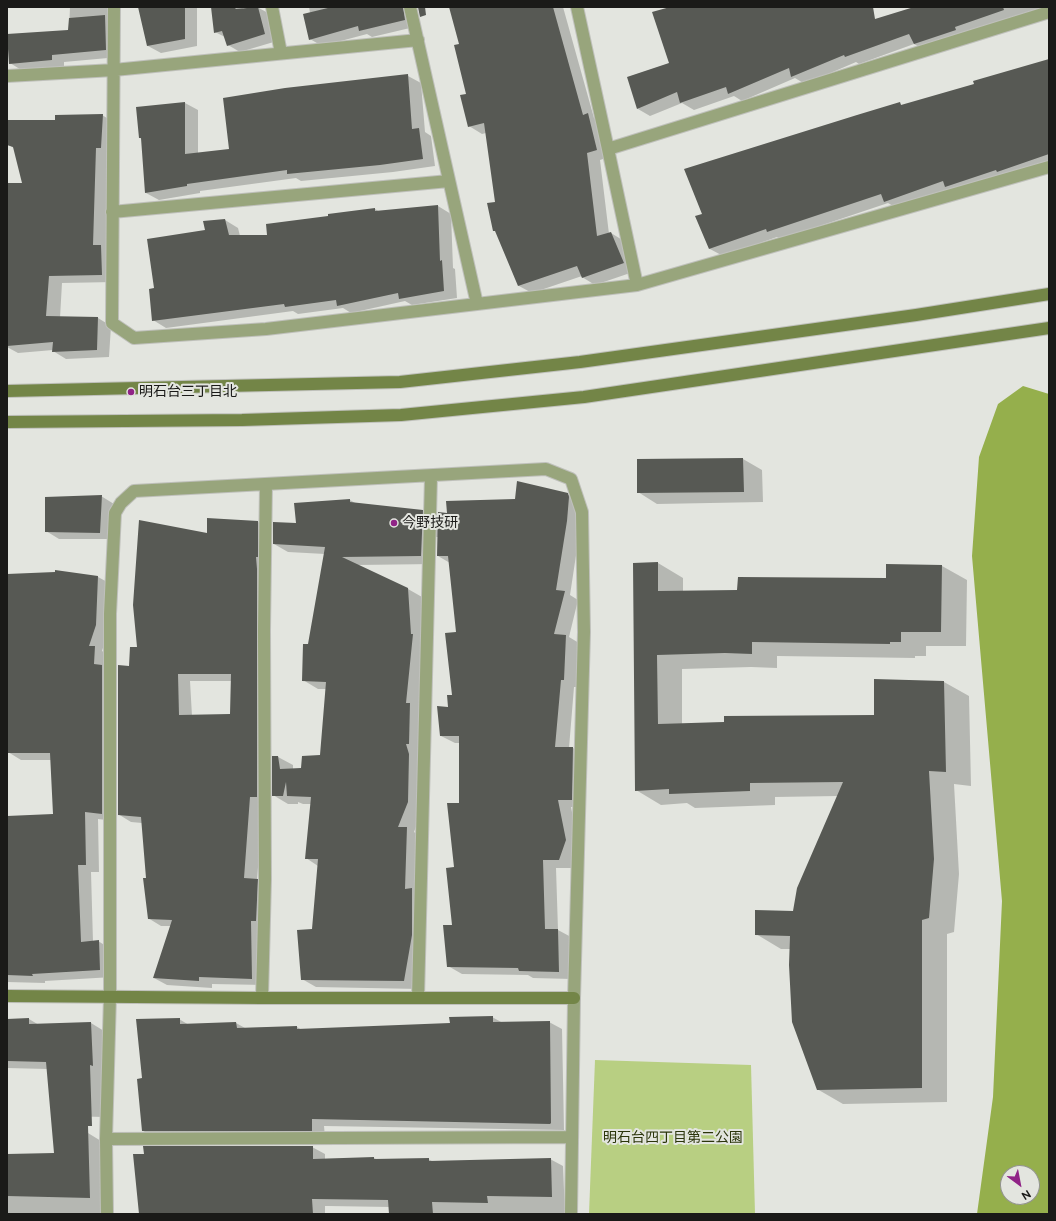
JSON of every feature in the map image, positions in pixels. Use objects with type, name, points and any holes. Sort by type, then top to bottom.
[{"type":"street","points":[[114,7],[112,323],[134,338],[266,329],[637,285],[1049,167]]},
{"type":"street","points":[[272,7],[281,52]]},
{"type":"street","points":[[410,7],[477,304]]},
{"type":"street","points":[[577,7],[637,285]]},
{"type":"street","points":[[608,149],[1049,12]]},
{"type":"street","points":[[7,76],[114,70],[281,52],[418,40]]},
{"type":"street","points":[[112,212],[450,181]]},
{"type":"street","points":[[7,391],[400,382],[580,362],[916,315],[1049,294]]},
{"type":"street","points":[[7,422],[242,420],[401,415],[584,396],[1049,328]]},
{"type":"street","points":[[107,1214],[106,1139],[110,996],[110,614],[115,513],[121,503],[134,492],[546,469],[571,479],[582,512],[584,632],[574,998],[571,1214]]},
{"type":"street","points":[[418,998],[431,476]]},
{"type":"street","points":[[262,998],[265,879],[264,630],[266,484]]},
{"type":"street","points":[[7,996],[574,998]]},
{"type":"street","points":[[106,1139],[572,1137]]},
{"type":"green space","points":[[1023,386],[1049,394],[1049,1214],[977,1214],[993,1097],[1002,901],[972,556],[979,457],[998,404]]},
{"type":"green space","name":"明石台四丁目第二公園","points":[[595,1060],[751,1065],[755,1214],[589,1214]]},
{"type":"building","points":[[138,7],[185,7],[185,39],[147,46]]},
{"type":"building","points":[[211,7],[234,7],[236,9],[258,7],[265,34],[227,46],[222,31],[214,33]]},
{"type":"building","points":[[332,7],[403,7],[405,20],[359,31],[358,26],[309,40],[303,14]]},
{"type":"building","points":[[418,7],[425,7],[426,15],[420,17]]},
{"type":"building","points":[[449,7],[553,7],[583,115],[588,113],[597,150],[587,153],[597,236],[611,232],[624,263],[582,278],[577,266],[518,286],[495,231],[493,231],[487,203],[495,202],[484,123],[468,127],[460,95],[466,94],[454,45],[459,44]]},
{"type":"building","points":[[670,7],[873,7],[875,19],[914,7],[1003,7],[1004,10],[955,27],[956,30],[914,44],[909,34],[845,57],[844,55],[791,77],[789,68],[728,94],[726,87],[680,103],[677,92],[637,109],[627,77],[669,63],[652,12]]},
{"type":"building","points":[[105,15],[106,50],[52,55],[52,60],[9,64],[7,34],[68,30],[69,18]]},
{"type":"building","points":[[1049,59],[1049,154],[997,172],[996,170],[945,187],[943,181],[884,202],[881,194],[767,232],[766,229],[709,249],[695,216],[702,214],[684,169],[900,102],[901,105],[974,84],[973,81]]},
{"type":"building","points":[[408,74],[412,129],[419,128],[423,159],[380,165],[287,174],[287,170],[187,184],[187,186],[145,193],[141,138],[139,138],[136,107],[185,102],[185,154],[229,149],[223,98],[285,88]]},
{"type":"building","points":[[103,114],[101,148],[96,148],[93,245],[101,245],[102,275],[49,276],[46,316],[98,317],[97,350],[52,352],[53,342],[7,346],[7,183],[22,183],[13,147],[7,145],[7,120],[55,120],[55,115]]},
{"type":"building","points":[[438,205],[440,261],[442,260],[444,291],[399,299],[398,293],[337,306],[336,300],[285,307],[284,304],[152,321],[149,289],[154,288],[147,239],[205,230],[203,221],[225,219],[229,235],[267,235],[266,224],[375,208],[375,211]]},
{"type":"building","points":[[743,458],[744,492],[637,493],[637,459]]},
{"type":"building","points":[[517,481],[568,493],[569,497],[567,521],[556,590],[565,591],[554,634],[566,635],[564,680],[561,680],[555,747],[573,747],[572,800],[558,800],[566,840],[559,860],[543,860],[545,929],[558,929],[559,972],[519,971],[518,968],[447,967],[443,925],[452,925],[446,868],[454,867],[447,803],[459,803],[459,736],[440,736],[437,706],[448,707],[447,695],[452,695],[445,633],[456,632],[448,556],[437,556],[438,512],[447,513],[446,501],[515,499]]},
{"type":"building","points":[[102,495],[100,533],[45,532],[45,497]]},
{"type":"building","points":[[350,499],[350,502],[423,510],[421,556],[342,557],[408,588],[411,634],[413,634],[406,703],[410,703],[409,744],[406,744],[409,754],[408,802],[398,827],[407,827],[405,889],[412,888],[412,935],[404,981],[301,980],[297,930],[312,929],[318,859],[305,859],[311,797],[287,796],[286,782],[283,796],[272,796],[272,756],[278,756],[280,769],[301,768],[302,756],[320,755],[326,682],[302,681],[303,644],[308,644],[325,547],[273,544],[273,522],[296,523],[294,503]]},
{"type":"building","points":[[207,518],[258,521],[258,557],[256,557],[257,797],[250,797],[244,878],[258,879],[256,921],[251,921],[252,979],[199,977],[199,981],[153,978],[172,920],[148,919],[143,878],[146,878],[141,817],[118,815],[118,665],[129,666],[130,647],[137,647],[133,605],[139,520],[207,533]],"holes":[[[178,674],[231,674],[230,714],[179,715]]]},
{"type":"building","points":[[658,562],[658,591],[737,590],[738,577],[886,578],[886,564],[942,565],[941,632],[901,632],[901,642],[890,642],[890,644],[752,642],[752,654],[725,653],[657,655],[658,724],[724,722],[724,716],[874,715],[874,679],[944,681],[946,772],[929,771],[934,859],[929,918],[922,920],[922,1088],[817,1090],[792,1022],[789,965],[790,936],[755,935],[755,910],[793,911],[797,888],[843,782],[750,783],[750,791],[669,794],[669,789],[635,791],[633,563]]},
{"type":"building","points":[[55,570],[98,576],[96,625],[89,646],[95,646],[94,664],[102,665],[102,814],[85,812],[86,865],[78,865],[81,942],[99,940],[100,970],[32,974],[33,976],[7,975],[7,816],[53,814],[50,753],[7,753],[7,574],[55,572]]},
{"type":"building","points":[[493,1016],[493,1022],[550,1021],[550,1124],[312,1119],[312,1131],[142,1131],[137,1079],[142,1078],[136,1019],[180,1018],[180,1024],[236,1022],[237,1028],[297,1026],[297,1029],[450,1023],[449,1017]]},
{"type":"building","points":[[29,1018],[29,1024],[91,1022],[93,1066],[90,1065],[92,1126],[88,1126],[90,1198],[7,1196],[7,1154],[54,1153],[46,1062],[7,1061],[7,1019]]},
{"type":"building","points":[[143,1146],[313,1146],[313,1159],[374,1157],[374,1159],[429,1158],[429,1161],[551,1158],[552,1197],[487,1196],[488,1203],[432,1202],[433,1214],[389,1214],[388,1200],[312,1199],[313,1214],[139,1214],[133,1154],[144,1154]]},
{"type":"place","name":"明石台三丁目北","points":[[131,392]]},
{"type":"place","name":"今野技研","points":[[394,523]]}]
